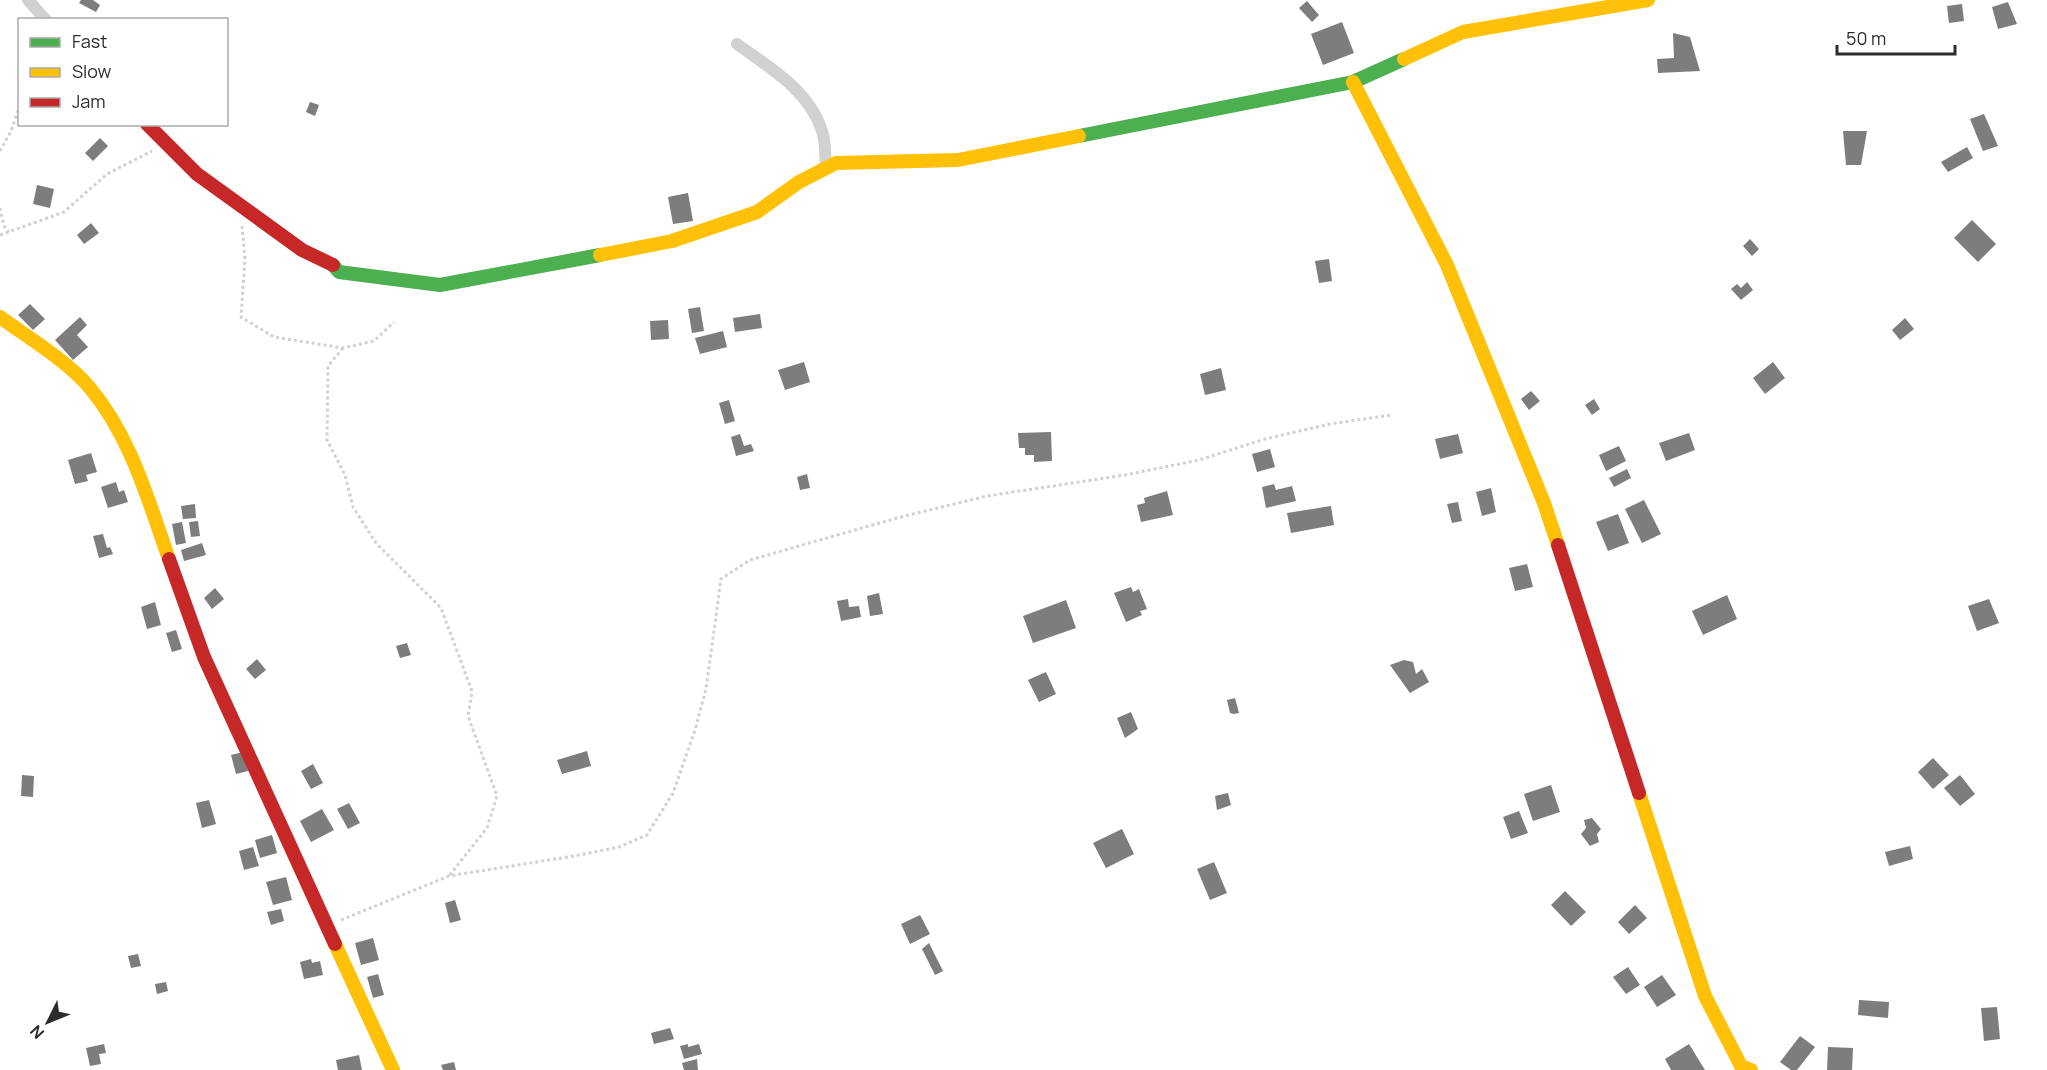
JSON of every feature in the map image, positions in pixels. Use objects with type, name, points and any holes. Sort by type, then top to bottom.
[{"type":"street","points":[[28,0],[44,18]]},
{"type":"street","points":[[149,126],[197,174],[302,250],[331,263],[339,272],[440,285],[672,242],[757,212],[799,182],[836,163],[958,160],[1353,82],[1463,32],[1475,32],[1648,0]]},
{"type":"street","points":[[737,44],[792,84],[811,105],[823,133],[826,168]]},
{"type":"street","points":[[1353,82],[1447,265],[1544,503],[1705,996],[1741,1066],[1751,1070]]},
{"type":"street","points":[[0,317],[52,355],[90,388],[129,448],[204,657],[393,1070]]},
{"type":"path","points":[[0,151],[11,131],[18,111]]},
{"type":"path","points":[[0,235],[64,212],[108,174],[155,150],[171,148]]},
{"type":"path","points":[[0,208],[4,226],[9,232]]},
{"type":"path","points":[[247,210],[241,214],[245,259],[241,317],[274,337],[343,348],[374,340],[394,322]]},
{"type":"path","points":[[343,348],[328,366],[327,440],[345,475],[353,507],[376,543],[441,608],[472,691],[468,716],[497,796],[487,828],[449,876]]},
{"type":"path","points":[[328,925],[449,876],[619,847],[647,836],[672,793],[695,730],[706,689],[721,579],[750,560],[897,518],[987,496],[1125,475],[1199,460],[1264,439],[1330,424],[1391,415]]},
{"type":"building","points":[[81,0],[93,0],[100,5],[96,12],[79,3]]},
{"type":"building","points":[[1307,1],[1319,15],[1312,22],[1299,8]]},
{"type":"building","points":[[2008,2],[2017,24],[1998,29],[1992,7]]},
{"type":"building","points":[[1962,4],[1964,21],[1949,23],[1947,6]]},
{"type":"building","points":[[1342,22],[1354,53],[1323,65],[1311,34]]},
{"type":"building","points":[[1673,33],[1690,37],[1700,71],[1658,73],[1657,59],[1674,58]]},
{"type":"building","points":[[310,102],[319,105],[315,116],[306,112]]},
{"type":"building","points":[[1984,114],[1998,146],[1983,151],[1970,119]]},
{"type":"building","points":[[1843,131],[1867,131],[1861,165],[1846,165]]},
{"type":"building","points":[[100,138],[108,146],[93,161],[85,153]]},
{"type":"building","points":[[1967,147],[1973,158],[1948,172],[1941,162]]},
{"type":"building","points":[[37,185],[54,189],[50,208],[33,204]]},
{"type":"building","points":[[688,193],[693,221],[673,224],[668,197]]},
{"type":"building","points":[[1972,220],[1996,244],[1978,262],[1954,238]]},
{"type":"building","points":[[91,223],[99,233],[84,244],[77,235]]},
{"type":"building","points":[[1750,239],[1759,249],[1752,256],[1743,246]]},
{"type":"building","points":[[1329,259],[1332,281],[1319,283],[1315,261]]},
{"type":"building","points":[[1747,282],[1753,290],[1741,300],[1731,289],[1737,284],[1741,288]]},
{"type":"building","points":[[30,304],[45,319],[33,330],[18,315]]},
{"type":"building","points":[[700,307],[704,331],[692,333],[688,309]]},
{"type":"building","points":[[760,314],[762,328],[735,332],[733,318]]},
{"type":"building","points":[[80,317],[87,325],[77,335],[88,347],[73,360],[55,340]]},
{"type":"building","points":[[1905,318],[1914,329],[1900,340],[1892,330]]},
{"type":"building","points":[[668,320],[669,339],[651,340],[650,321]]},
{"type":"building","points":[[723,331],[727,347],[700,354],[695,338]]},
{"type":"building","points":[[804,362],[810,382],[785,390],[778,370]]},
{"type":"building","points":[[1773,362],[1785,378],[1765,394],[1753,378]]},
{"type":"building","points":[[1221,368],[1226,390],[1205,395],[1200,374]]},
{"type":"building","points":[[1531,391],[1540,401],[1529,410],[1521,399]]},
{"type":"building","points":[[1594,399],[1600,409],[1592,415],[1585,405]]},
{"type":"building","points":[[729,400],[735,421],[725,424],[719,403]]},
{"type":"building","points":[[1051,432],[1052,461],[1034,462],[1034,455],[1025,455],[1025,448],[1019,448],[1018,433]]},
{"type":"building","points":[[1689,433],[1695,450],[1666,461],[1659,443]]},
{"type":"building","points":[[740,434],[744,446],[751,444],[754,451],[736,456],[731,437]]},
{"type":"building","points":[[1458,434],[1463,453],[1440,459],[1435,439]]},
{"type":"building","points":[[1619,446],[1626,461],[1606,471],[1599,455]]},
{"type":"building","points":[[1270,449],[1275,467],[1257,472],[1252,454]]},
{"type":"building","points":[[91,453],[97,472],[86,475],[88,481],[75,484],[68,460]]},
{"type":"building","points":[[1627,469],[1631,478],[1614,487],[1609,478]]},
{"type":"building","points":[[807,474],[810,488],[800,490],[797,477]]},
{"type":"building","points":[[116,482],[119,492],[124,490],[128,502],[108,508],[101,487]]},
{"type":"building","points":[[1274,484],[1276,490],[1292,486],[1296,501],[1266,508],[1262,487]]},
{"type":"building","points":[[1491,488],[1496,512],[1482,516],[1476,492]]},
{"type":"building","points":[[1167,491],[1173,515],[1141,522],[1137,505],[1145,503],[1144,498]]},
{"type":"building","points":[[1644,500],[1661,534],[1642,543],[1625,509]]},
{"type":"building","points":[[1458,502],[1462,521],[1452,523],[1447,504]]},
{"type":"building","points":[[195,504],[196,518],[183,519],[181,506]]},
{"type":"building","points":[[1331,506],[1334,525],[1291,533],[1287,513]]},
{"type":"building","points":[[1618,514],[1629,543],[1608,551],[1596,522]]},
{"type":"building","points":[[198,521],[200,536],[191,537],[189,522]]},
{"type":"building","points":[[182,522],[186,543],[176,545],[172,524]]},
{"type":"building","points":[[103,534],[107,548],[110,547],[113,554],[99,558],[93,536]]},
{"type":"building","points":[[202,543],[206,555],[184,561],[181,550]]},
{"type":"building","points":[[1527,564],[1533,587],[1515,591],[1509,568]]},
{"type":"building","points":[[1131,587],[1133,592],[1139,589],[1147,609],[1140,611],[1142,615],[1126,622],[1114,593]]},
{"type":"building","points":[[215,588],[224,599],[212,609],[204,598]]},
{"type":"building","points":[[879,593],[883,614],[870,616],[867,596]]},
{"type":"building","points":[[1727,595],[1737,619],[1703,635],[1692,611]]},
{"type":"building","points":[[848,599],[849,607],[859,606],[861,617],[841,621],[837,601]]},
{"type":"building","points":[[1989,599],[1999,623],[1977,631],[1968,606]]},
{"type":"building","points":[[1066,600],[1076,628],[1033,643],[1023,616]]},
{"type":"building","points":[[155,602],[161,625],[147,629],[141,607]]},
{"type":"building","points":[[176,630],[182,649],[172,652],[166,633]]},
{"type":"building","points":[[407,643],[411,655],[400,658],[396,646]]},
{"type":"building","points":[[257,659],[266,670],[255,679],[246,669]]},
{"type":"building","points":[[1404,660],[1413,662],[1416,674],[1422,669],[1429,682],[1410,693],[1390,665]]},
{"type":"building","points":[[1046,672],[1056,694],[1039,702],[1028,680]]},
{"type":"building","points":[[1235,698],[1239,713],[1234,714],[1230,713],[1227,700]]},
{"type":"building","points":[[1131,712],[1138,729],[1125,738],[1117,718]]},
{"type":"building","points":[[587,751],[591,766],[562,774],[557,760]]},
{"type":"building","points":[[243,752],[248,771],[236,774],[231,755]]},
{"type":"building","points":[[1933,758],[1949,775],[1933,789],[1918,772]]},
{"type":"building","points":[[313,764],[323,783],[311,789],[301,771]]},
{"type":"building","points":[[22,775],[34,776],[33,797],[21,796]]},
{"type":"building","points":[[1960,775],[1975,794],[1960,806],[1944,788]]},
{"type":"building","points":[[1551,785],[1560,812],[1533,821],[1524,794]]},
{"type":"building","points":[[1228,793],[1231,805],[1217,810],[1215,796]]},
{"type":"building","points":[[209,800],[216,824],[202,828],[196,803]]},
{"type":"building","points":[[349,803],[360,823],[348,829],[337,809]]},
{"type":"building","points":[[322,809],[334,830],[311,842],[300,821]]},
{"type":"building","points":[[1519,811],[1528,833],[1511,839],[1503,817]]},
{"type":"building","points":[[1592,818],[1601,829],[1597,834],[1599,842],[1590,846],[1581,834],[1586,828],[1584,820]]},
{"type":"building","points":[[1122,829],[1134,854],[1106,868],[1093,843]]},
{"type":"building","points":[[272,835],[277,853],[260,858],[255,840]]},
{"type":"building","points":[[1910,846],[1913,859],[1889,866],[1885,852]]},
{"type":"building","points":[[253,847],[259,866],[244,870],[239,851]]},
{"type":"building","points":[[1214,862],[1227,893],[1210,900],[1197,869]]},
{"type":"building","points":[[286,877],[292,900],[273,905],[266,882]]},
{"type":"building","points":[[1565,891],[1586,912],[1571,926],[1551,905]]},
{"type":"building","points":[[455,900],[461,920],[450,923],[445,903]]},
{"type":"building","points":[[1635,905],[1647,918],[1629,934],[1618,922]]},
{"type":"building","points":[[281,909],[284,921],[271,925],[267,912]]},
{"type":"building","points":[[920,915],[930,934],[910,944],[901,924]]},
{"type":"building","points":[[373,938],[379,960],[361,965],[355,943]]},
{"type":"building","points":[[929,943],[943,971],[935,975],[922,949]]},
{"type":"building","points":[[138,954],[141,966],[131,968],[128,956]]},
{"type":"building","points":[[311,959],[312,963],[320,961],[323,975],[304,979],[300,962]]},
{"type":"building","points":[[1628,967],[1640,985],[1626,994],[1613,977]]},
{"type":"building","points":[[378,974],[384,995],[373,998],[367,977]]},
{"type":"building","points":[[1662,975],[1676,995],[1657,1007],[1644,987]]},
{"type":"building","points":[[166,982],[168,991],[157,994],[155,984]]},
{"type":"building","points":[[1859,1000],[1889,1002],[1888,1018],[1858,1015]]},
{"type":"building","points":[[1997,1007],[2000,1039],[1984,1041],[1981,1008]]},
{"type":"building","points":[[670,1028],[674,1039],[654,1044],[651,1033]]},
{"type":"building","points":[[1800,1036],[1815,1047],[1797,1070],[1791,1070],[1780,1062]]},
{"type":"building","points":[[104,1044],[106,1053],[99,1054],[101,1064],[90,1066],[86,1048]]},
{"type":"building","points":[[688,1044],[688,1047],[699,1044],[702,1054],[684,1059],[680,1046]]},
{"type":"building","points":[[1689,1044],[1705,1070],[1671,1070],[1665,1059]]},
{"type":"building","points":[[1828,1047],[1853,1048],[1852,1070],[1827,1070]]},
{"type":"building","points":[[359,1055],[362,1070],[338,1070],[336,1060]]},
{"type":"building","points":[[697,1059],[698,1070],[684,1070],[682,1063]]},
{"type":"building","points":[[454,1062],[456,1070],[443,1070],[441,1065]]},
{"type":"traffic: fast","points":[[1079,136],[1353,82],[1404,59]]},
{"type":"traffic: fast","points":[[333,265],[339,272],[440,285],[600,255]]},
{"type":"traffic: slow","points":[[1404,59],[1463,32],[1648,0]]},
{"type":"traffic: slow","points":[[1353,82],[1447,265],[1544,503],[1558,545]]},
{"type":"traffic: slow","points":[[600,255],[672,241],[757,212],[799,182],[836,163],[958,160],[1079,136]]},
{"type":"traffic: slow","points":[[0,317],[70,368],[90,388],[104,407],[117,427],[137,470],[169,559]]},
{"type":"traffic: slow","points":[[1639,793],[1705,996],[1741,1066],[1751,1070]]},
{"type":"traffic: slow","points":[[335,944],[393,1070]]},
{"type":"traffic: jam","points":[[149,126],[197,174],[302,250],[333,265]]},
{"type":"traffic: jam","points":[[1558,545],[1639,793]]},
{"type":"traffic: jam","points":[[169,559],[204,657],[335,944]]}]
